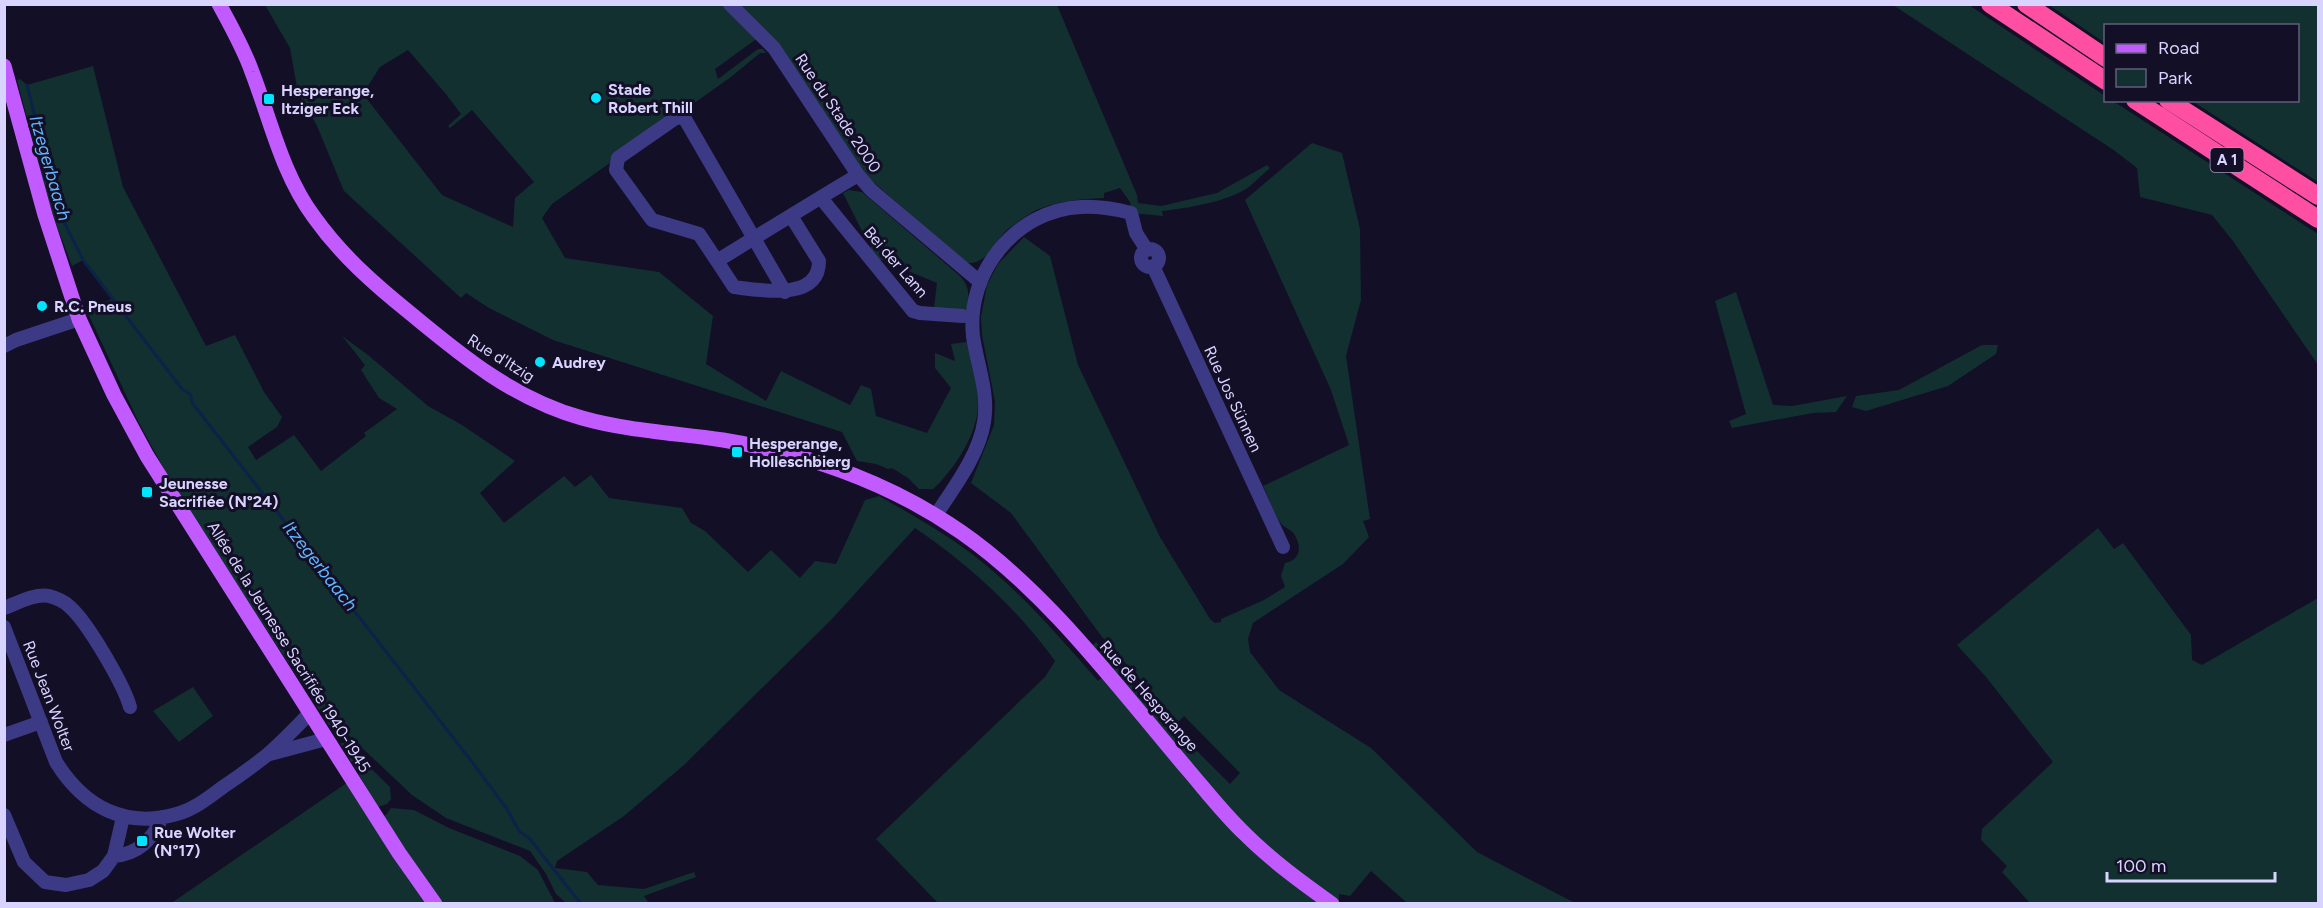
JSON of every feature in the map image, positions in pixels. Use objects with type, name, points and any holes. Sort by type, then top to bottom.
[{"type":"highway","points":[[1990,4],[2104,80]]},
{"type":"highway","points":[[2026,4],[2104,57]]},
{"type":"highway","name":"A 1","points":[[2138,102],[2319,219]]},
{"type":"highway","name":"A 1","points":[[2171,102],[2319,196]]},
{"type":"main road","name":"Rue d'Itzig","points":[[219,4],[251,68],[290,178],[311,213],[334,244],[366,277],[471,364],[512,389],[547,406],[579,417],[621,427],[759,446],[802,457],[840,468],[877,483],[936,515]]},
{"type":"main road","name":"Allée de la Jeunesse Sacrifiée 1940-1945","points":[[4,66],[45,215],[79,319],[114,395],[147,456],[399,853],[435,903]]},
{"type":"main road","name":"Rue de Hesperange","points":[[936,515],[995,556],[1019,577],[1058,618],[1241,831],[1277,863],[1332,903]]},
{"type":"street","name":"Rue du Stade 2000","points":[[730,4],[774,48],[858,175],[871,190],[980,282]]},
{"type":"street","points":[[785,292],[685,119],[677,117],[618,158],[616,170],[652,220],[699,234],[734,287],[785,292],[806,285],[814,277],[819,261],[791,216]]},
{"type":"street","points":[[717,261],[858,175]]},
{"type":"street","name":"Bei der Lann","points":[[821,198],[902,300],[913,310],[920,313],[963,316]]},
{"type":"street","name":"Rue Jos Sünnen","points":[[980,282],[992,257],[1009,237],[1030,222],[1054,212],[1080,207],[1106,207],[1131,213],[1136,233],[1146,250],[1141,256],[1142,261],[1148,266],[1153,266],[1283,547]]},
{"type":"street","points":[[936,515],[959,479],[984,424],[987,403],[973,335],[974,306],[980,282]]},
{"type":"street","points":[[4,346],[16,339],[79,319]]},
{"type":"street","points":[[4,608],[40,595],[58,599],[70,606],[126,691],[130,707]]},
{"type":"street","name":"Rue Jean Wolter","points":[[4,627],[56,762],[73,785],[96,806],[123,817],[162,817],[181,813],[200,804],[268,754],[310,713]]},
{"type":"street","points":[[4,735],[41,722]]},
{"type":"street","name":"Rue Jean Wolter","points":[[268,754],[326,739]]},
{"type":"street","points":[[4,815],[24,862],[45,882],[66,885],[89,880],[103,871],[114,856],[123,817]]},
{"type":"street","points":[[114,856],[123,855],[142,847],[156,832],[162,817]]},
{"type":"green space","points":[[265,5],[1057,5],[1137,195],[1138,203],[1161,206],[1217,193],[1267,165],[1270,168],[1249,187],[1230,197],[1207,204],[1162,211],[1163,216],[1131,213],[1130,202],[1120,188],[1104,193],[1104,198],[1057,203],[1031,213],[1008,229],[980,260],[966,263],[863,173],[762,35],[715,69],[718,79],[758,49],[763,49],[766,53],[760,53],[731,77],[552,204],[542,218],[565,258],[659,272],[713,316],[706,364],[766,401],[781,371],[850,405],[861,385],[871,389],[876,416],[927,433],[951,388],[935,368],[935,353],[955,361],[951,344],[967,342],[978,398],[974,429],[963,451],[941,481],[933,489],[919,489],[908,478],[892,468],[857,461],[842,432],[553,340],[489,308],[466,293],[461,298],[344,191],[317,126],[298,93],[290,48]],"holes":[[[408,50],[461,114],[448,126],[450,128],[472,110],[534,182],[515,198],[513,227],[442,195],[363,94],[380,67]]]},
{"type":"green space","points":[[1893,5],[1969,5],[2104,95],[2104,102],[2115,102],[2318,234],[2318,365],[2233,241],[2212,215],[2140,197],[2137,168],[2115,151]]},
{"type":"green space","points":[[2049,5],[2318,5],[2318,182],[2194,102],[2299,102],[2299,24],[2104,24],[2104,42]]},
{"type":"green space","points":[[93,66],[123,187],[206,346],[235,335],[264,392],[282,417],[277,427],[248,447],[256,460],[294,435],[321,471],[366,436],[364,433],[397,409],[379,398],[361,370],[365,365],[342,336],[428,406],[462,425],[515,461],[480,493],[504,523],[564,476],[575,487],[591,475],[609,498],[682,508],[691,523],[705,531],[748,572],[771,550],[800,578],[815,561],[836,564],[865,500],[879,496],[948,537],[987,566],[1031,607],[1098,681],[1106,674],[1091,647],[1096,642],[1161,715],[1167,709],[1102,637],[1011,513],[971,483],[994,425],[995,402],[982,335],[981,317],[987,285],[998,264],[1024,237],[1050,256],[1078,365],[1160,537],[1210,619],[1215,623],[1221,622],[1221,619],[1264,600],[1285,587],[1281,576],[1285,563],[1297,556],[1299,548],[1297,539],[1280,522],[1263,486],[1349,445],[1331,390],[1245,200],[1312,143],[1342,153],[1360,229],[1361,300],[1346,356],[1370,519],[1363,521],[1369,537],[1343,564],[1253,623],[1248,639],[1250,652],[1279,690],[1371,748],[1477,852],[1575,903],[1407,903],[1371,871],[1350,896],[1339,894],[1339,903],[938,903],[876,839],[1045,677],[1055,661],[1025,623],[991,588],[915,528],[831,620],[684,765],[624,816],[557,861],[555,868],[587,872],[598,885],[644,889],[694,872],[696,877],[644,896],[648,902],[646,903],[566,903],[556,894],[530,851],[446,818],[412,795],[341,728],[332,730],[174,487],[139,423],[86,309],[112,299],[83,260],[72,266],[52,213],[17,80],[20,79],[27,85]],"holes":[[[1184,716],[1240,773],[1230,784],[1173,727]]]},
{"type":"green space","points":[[849,190],[862,192],[960,276],[968,291],[967,309],[950,311],[934,307],[937,283],[872,256],[870,242],[865,237],[843,193]]},
{"type":"green space","points":[[1736,292],[1773,405],[1792,406],[1847,396],[1836,412],[1813,413],[1732,428],[1729,421],[1746,414],[1715,301]]},
{"type":"green space","points":[[1982,345],[1998,345],[1996,354],[1948,386],[1866,411],[1852,407],[1856,396],[1899,390]]},
{"type":"green space","points":[[2098,528],[2114,549],[2123,543],[2191,635],[2192,660],[2202,665],[2318,598],[2318,903],[2030,903],[2002,872],[2007,866],[1981,840],[1982,829],[2053,762],[1986,677],[1957,645]]},
{"type":"green space","points":[[193,687],[213,716],[179,742],[153,711]]},
{"type":"green space","points":[[340,743],[345,743],[390,787],[391,799],[387,804],[378,807]]},
{"type":"green space","points":[[348,782],[372,821],[386,815],[391,808],[414,810],[449,828],[520,856],[538,870],[555,903],[170,904]]},
{"type":"waterway","name":"Itzegerbaach","points":[[27,85],[58,210],[83,260],[182,389],[190,394],[193,404],[469,758],[507,809],[519,831],[530,839],[581,904]]},
{"type":"place","name":"Stade Robert Thill","points":[[596,98]]},
{"type":"place","name":"Hesperange, Itziger Eck","points":[[269,99]]},
{"type":"place","name":"R.C. Pneus","points":[[42,306]]},
{"type":"place","name":"Audrey","points":[[540,362]]},
{"type":"place","name":"Hesperange, Holleschbierg","points":[[737,452]]},
{"type":"place","name":"Jeunesse Sacrifiée (N°24)","points":[[147,492]]},
{"type":"place","name":"Rue Wolter (N°17)","points":[[142,841]]}]
